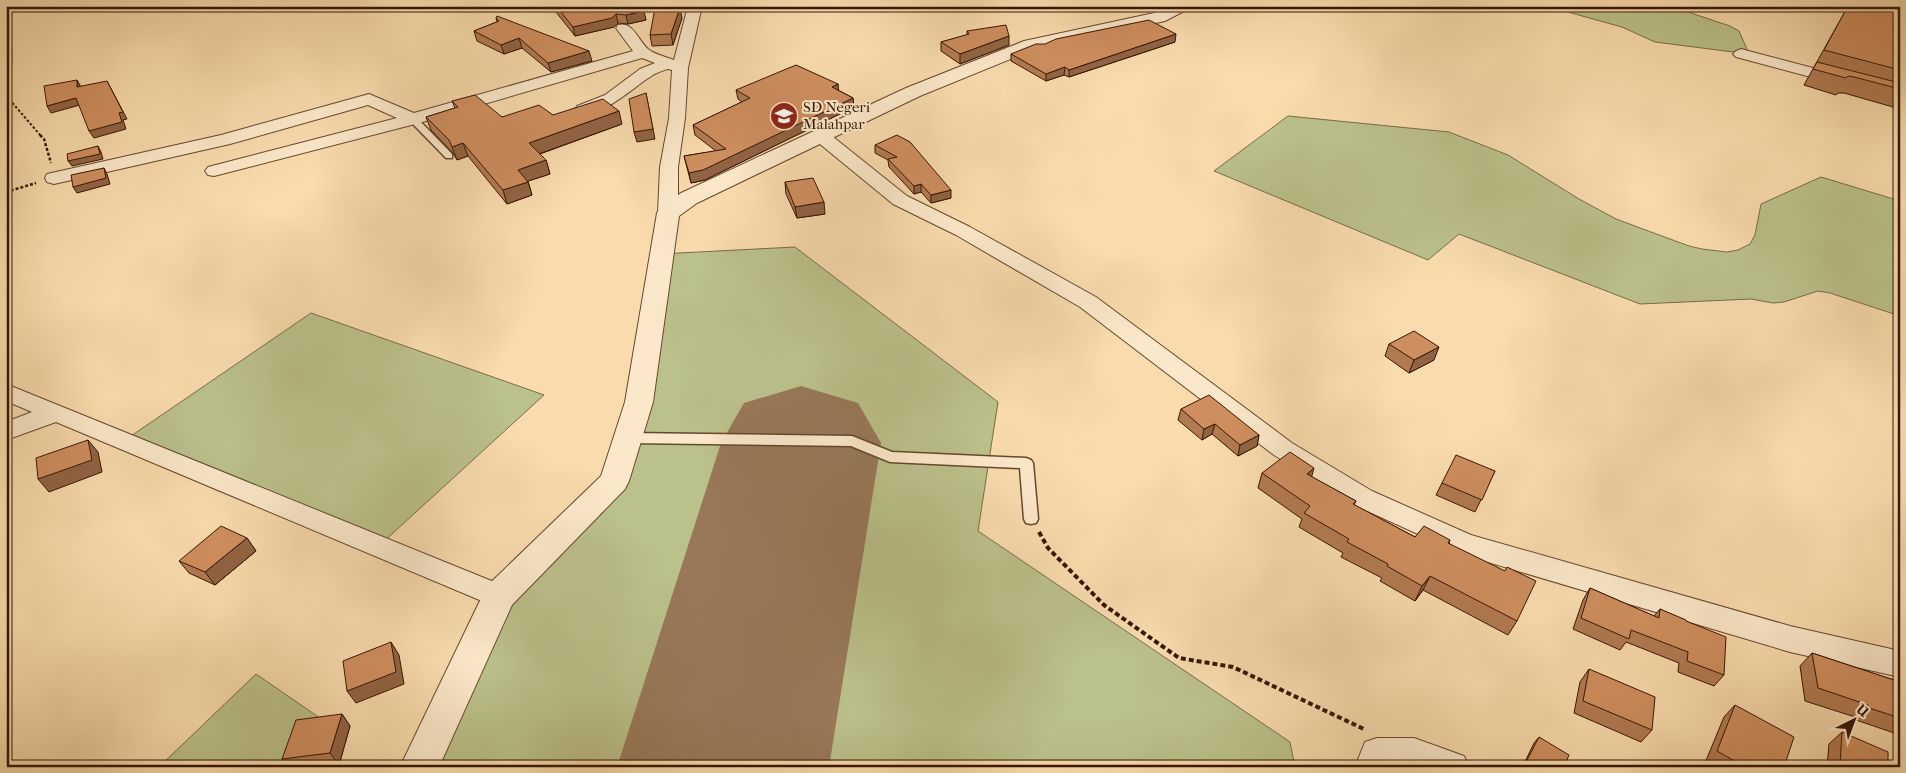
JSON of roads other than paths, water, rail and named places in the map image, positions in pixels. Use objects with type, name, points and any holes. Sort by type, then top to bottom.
[{"type":"street","points":[[419,767],[499,596],[614,481],[639,402],[668,213],[669,167],[676,118],[674,66],[696,6]]},
{"type":"street","points":[[668,213],[690,198],[912,92],[1030,44],[1159,17],[1182,6]]},
{"type":"street","points":[[623,28],[643,53],[674,66]]},
{"type":"street","points":[[214,171],[413,119],[643,53]]},
{"type":"street","points":[[1741,54],[1900,96]]},
{"type":"street","points":[[584,110],[612,98],[646,72],[674,66]]},
{"type":"street","points":[[54,178],[224,140],[369,98],[413,119]]},
{"type":"street","points":[[821,136],[900,200],[963,231],[1088,302],[1283,449],[1363,498],[1464,544],[1790,639],[1900,664]]},
{"type":"street","points":[[6,392],[499,596]]},
{"type":"street","points":[[6,431],[56,413]]},
{"type":"street","points":[[1372,767],[1377,754],[1414,753],[1452,767]]},
{"type":"lane","points":[[413,119],[449,156]]},
{"type":"lane","points":[[629,438],[852,441],[890,457],[1026,463],[1030,519]]},
{"type":"place","name":"SD Negeri Malahpar","points":[[784,116]]}]
